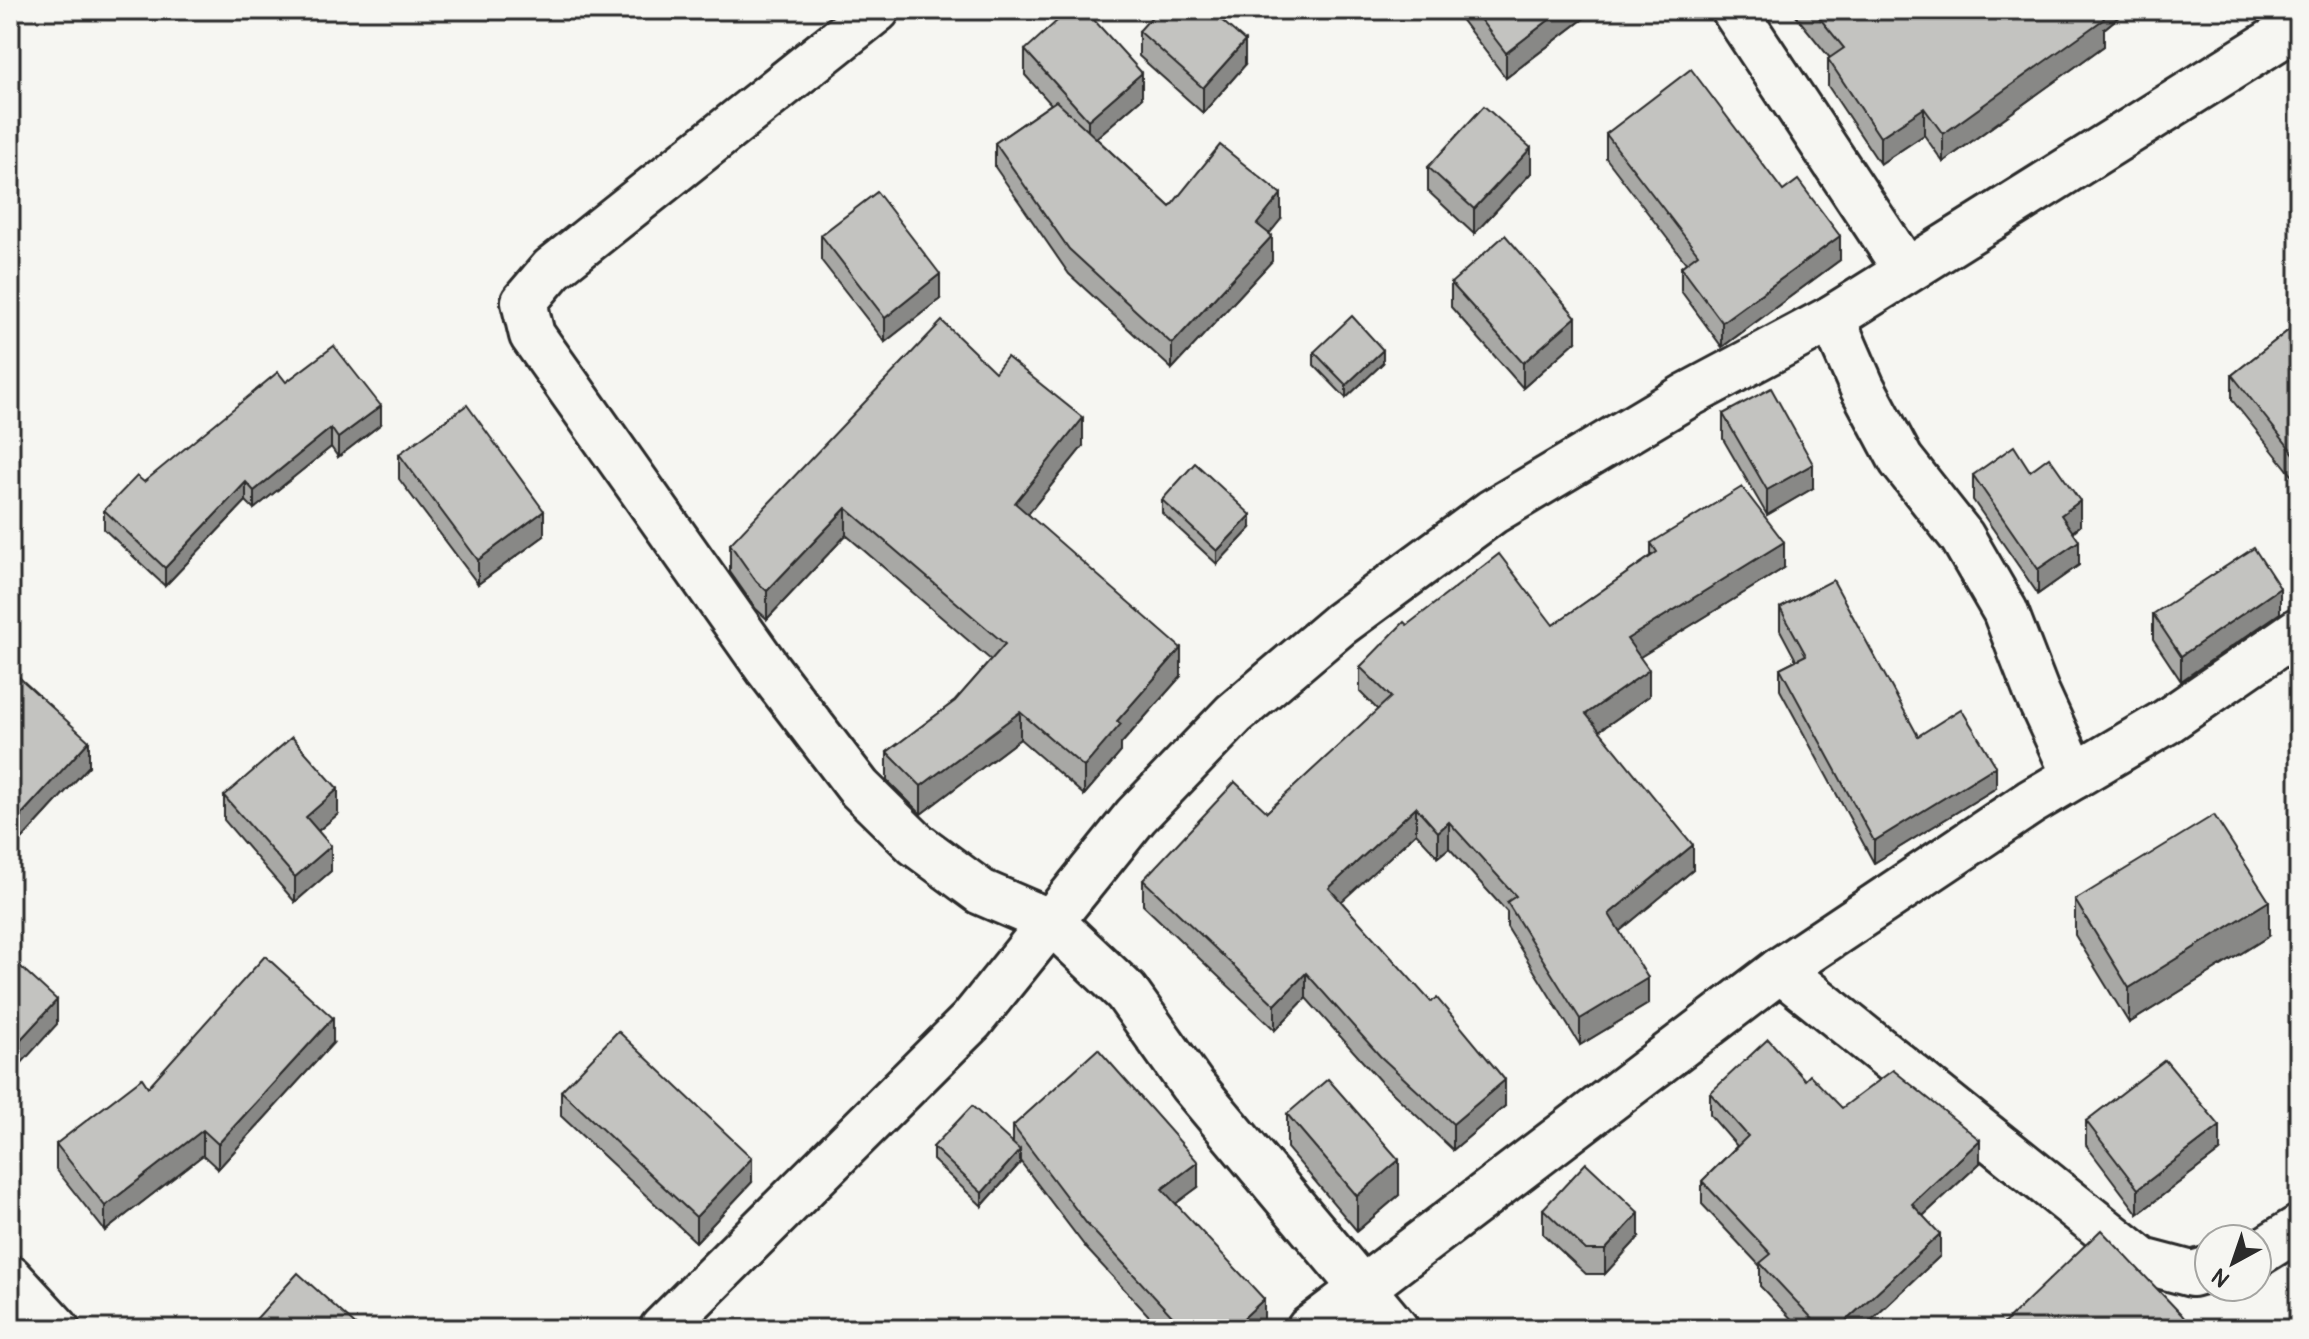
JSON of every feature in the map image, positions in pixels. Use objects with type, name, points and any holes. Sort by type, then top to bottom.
[{"type":"street","points":[[877,10],[552,269],[524,302],[532,335],[768,669],[859,788],[916,844],[981,892],[1053,923],[1126,992],[1192,1085],[1396,1329]]},
{"type":"street","points":[[1734,10],[1906,270]]},
{"type":"street","points":[[662,1329],[971,1021],[1146,805],[1234,714],[1340,624],[1492,512],[1688,395],[1832,318],[2299,25]]},
{"type":"street","points":[[1832,318],[1862,387],[1901,460],[1962,537],[2005,611],[2036,691],[2075,776]]},
{"type":"street","points":[[1309,1329],[1780,970],[1931,867],[2166,722],[2299,630]]},
{"type":"street","points":[[1780,970],[2143,1261],[2193,1274]]},
{"type":"street","points":[[2273,1244],[2299,1228]]},
{"type":"street","points":[[10,1278],[57,1329]]},
{"type":"building","points":[[1069,10],[1085,10],[1142,73],[1088,120],[1025,50]]},
{"type":"building","points":[[1158,10],[1210,10],[1245,41],[1203,88],[1139,31]]},
{"type":"building","points":[[1473,10],[1562,10],[1506,53]]},
{"type":"building","points":[[1813,10],[2098,10],[2104,19],[1943,134],[1924,108],[1880,137],[1828,59],[1844,48]]},
{"type":"building","points":[[1691,69],[1783,191],[1798,180],[1840,236],[1722,322],[1681,267],[1698,254],[1606,134]]},
{"type":"building","points":[[1056,101],[1170,207],[1220,145],[1281,194],[1257,224],[1272,236],[1172,344],[1069,249],[995,143]]},
{"type":"building","points":[[1484,106],[1531,148],[1474,209],[1428,167]]},
{"type":"building","points":[[877,192],[940,274],[885,318],[821,235]]},
{"type":"building","points":[[1505,235],[1576,317],[1523,363],[1451,283]]},
{"type":"building","points":[[1352,316],[1383,350],[1346,385],[1314,352]]},
{"type":"building","points":[[942,321],[995,372],[1007,357],[1083,418],[1015,503],[1181,648],[1117,721],[1121,724],[1084,767],[1020,712],[921,786],[887,752],[955,701],[1005,644],[846,508],[767,591],[756,581],[730,544]]},
{"type":"building","points":[[2299,322],[2299,460],[2232,375]]},
{"type":"building","points":[[334,346],[381,406],[338,438],[331,428],[254,491],[246,482],[165,568],[104,510],[137,476],[144,482],[278,372],[286,382]]},
{"type":"building","points":[[1771,388],[1813,464],[1767,490],[1723,414]]},
{"type":"building","points":[[467,405],[544,511],[478,560],[399,454]]},
{"type":"building","points":[[2014,446],[2030,471],[2049,457],[2080,501],[2061,515],[2079,541],[2038,569],[1973,475]]},
{"type":"building","points":[[1195,463],[1251,515],[1217,551],[1162,500]]},
{"type":"building","points":[[1742,487],[1784,542],[1627,639],[1649,670],[1586,714],[1693,845],[1609,914],[1648,978],[1580,1019],[1507,902],[1516,896],[1449,822],[1438,832],[1416,807],[1329,888],[1431,1002],[1437,998],[1505,1080],[1453,1124],[1380,1056],[1306,973],[1275,1005],[1143,880],[1235,782],[1267,812],[1391,697],[1360,667],[1404,622],[1407,625],[1499,554],[1553,625],[1657,552],[1651,543]]},
{"type":"building","points":[[2254,548],[2280,588],[2181,656],[2153,614]]},
{"type":"building","points":[[1833,580],[1918,736],[1961,709],[1996,766],[1874,841],[1780,668],[1806,655],[1780,608]]},
{"type":"building","points":[[10,669],[89,741],[21,815],[10,805]]},
{"type":"building","points":[[292,737],[338,789],[306,817],[331,846],[295,877],[224,796]]},
{"type":"building","points":[[2214,815],[2269,901],[2129,988],[2075,900]]},
{"type":"building","points":[[265,956],[333,1018],[218,1144],[203,1130],[105,1206],[56,1144],[142,1078],[148,1087]]},
{"type":"building","points":[[10,957],[57,1000],[10,1051]]},
{"type":"building","points":[[618,1031],[752,1158],[696,1217],[561,1091]]},
{"type":"building","points":[[1768,1039],[1805,1080],[1810,1075],[1842,1108],[1893,1070],[1980,1140],[1912,1204],[1940,1234],[1837,1329],[1822,1329],[1760,1263],[1771,1254],[1702,1181],[1748,1136],[1710,1093]]},
{"type":"building","points":[[1098,1049],[1198,1162],[1162,1189],[1264,1299],[1232,1329],[1184,1329],[1087,1224],[1013,1126]]},
{"type":"building","points":[[2165,1060],[2220,1126],[2138,1189],[2086,1121]]},
{"type":"building","points":[[1328,1079],[1399,1160],[1357,1196],[1287,1114]]},
{"type":"building","points":[[972,1106],[1020,1150],[982,1193],[933,1147]]},
{"type":"building","points":[[1586,1163],[1639,1213],[1605,1250],[1586,1250],[1543,1209]]},
{"type":"building","points":[[2101,1230],[2193,1329],[1998,1329]]},
{"type":"building","points":[[298,1273],[360,1329],[247,1329]]},
{"type":"building","points":[[912,1322],[919,1329],[905,1329]]}]
